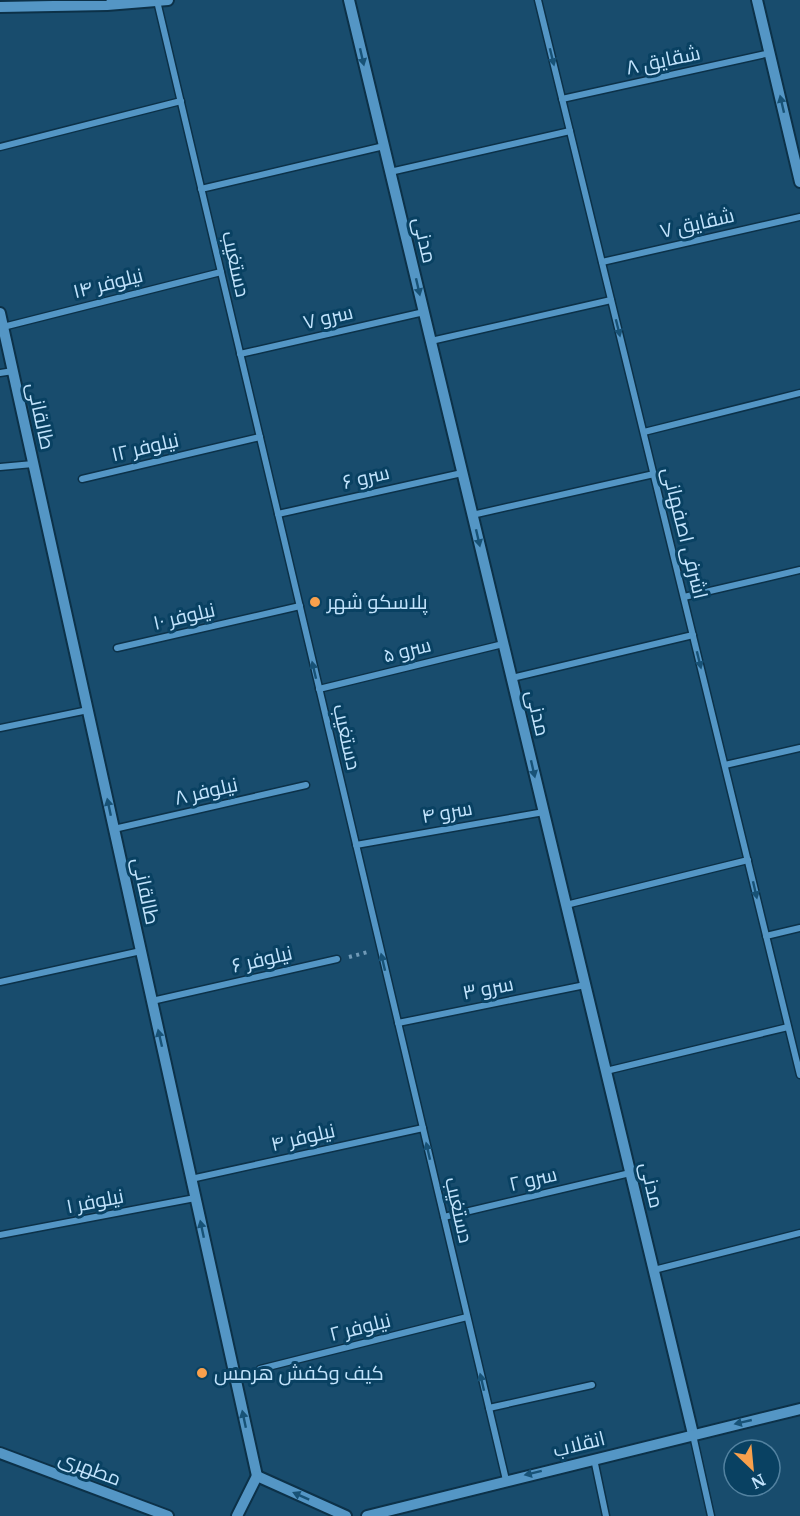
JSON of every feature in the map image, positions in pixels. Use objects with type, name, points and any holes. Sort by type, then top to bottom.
[{"type":"street","points":[[0,7],[163,0]]},
{"type":"street","name":"دستغیب","points":[[163,0],[180,101],[506,1480]]},
{"type":"street","name":"مدنی","points":[[349,0],[693,1434]]},
{"type":"street","name":"اشرفی اصفهانی","points":[[538,0],[800,1075]]},
{"type":"street","points":[[757,0],[796,143],[800,182]]},
{"type":"street","name":"شقایق ۸","points":[[562,99],[770,53]]},
{"type":"street","points":[[0,147],[180,101]]},
{"type":"street","points":[[390,172],[570,131]]},
{"type":"street","points":[[201,189],[384,146]]},
{"type":"street","name":"شقایق ۷","points":[[602,262],[800,217]]},
{"type":"street","name":"نیلوفر ۱۴","points":[[3,327],[221,272]]},
{"type":"street","points":[[431,341],[611,300]]},
{"type":"street","name":"سرو ۷","points":[[240,354],[423,312]]},
{"type":"street","name":"طالقانی","points":[[0,313],[256,1476]]},
{"type":"street","points":[[0,373],[13,371]]},
{"type":"street","points":[[644,432],[800,393]]},
{"type":"street","name":"نیلوفر ۱۲","points":[[82,479],[260,437]]},
{"type":"street","points":[[0,467],[33,464]]},
{"type":"street","name":"سرو ۶","points":[[278,514],[462,473]]},
{"type":"street","points":[[472,515],[654,474]]},
{"type":"street","points":[[684,597],[800,570]]},
{"type":"street","name":"نیلوفر ۱۰","points":[[117,648],[300,606]]},
{"type":"street","points":[[512,678],[693,635]]},
{"type":"street","name":"سرو ۵","points":[[319,689],[503,644]]},
{"type":"street","points":[[0,728],[88,710]]},
{"type":"street","points":[[724,765],[800,748]]},
{"type":"street","name":"نیلوفر ۸","points":[[114,829],[306,785]]},
{"type":"street","name":"سرو ۴","points":[[356,845],[544,812]]},
{"type":"street","points":[[566,904],[748,860]]},
{"type":"street","points":[[766,936],[800,928]]},
{"type":"street","points":[[0,982],[141,951]]},
{"type":"street","name":"نیلوفر ۶","points":[[152,1002],[337,960]]},
{"type":"street","name":"سرو ۳","points":[[398,1023],[585,985]]},
{"type":"street","points":[[606,1071],[788,1027]]},
{"type":"street","name":"نیلوفر ۴","points":[[191,1179],[423,1128]]},
{"type":"street","name":"سرو ۲","points":[[444,1216],[630,1173]]},
{"type":"street","name":"نیلوفر ۱","points":[[0,1235],[195,1198]]},
{"type":"street","points":[[654,1270],[800,1233]]},
{"type":"street","name":"نیلوفر ۲","points":[[260,1369],[467,1317]]},
{"type":"street","points":[[489,1408],[592,1385]]},
{"type":"street","name":"انقلاب","points":[[367,1516],[594,1458],[800,1410]]},
{"type":"street","points":[[693,1434],[711,1516]]},
{"type":"street","name":"مطهری","points":[[0,1453],[168,1516]]},
{"type":"street","points":[[594,1458],[606,1516]]},
{"type":"street","points":[[237,1516],[256,1476],[346,1516]]},
{"type":"path","points":[[337,960],[381,950]]},
{"type":"place","name":"پلاسکو شهر","points":[[315,602]]},
{"type":"place","name":"کیف و‌کفش هرمس","points":[[202,1373]]}]
